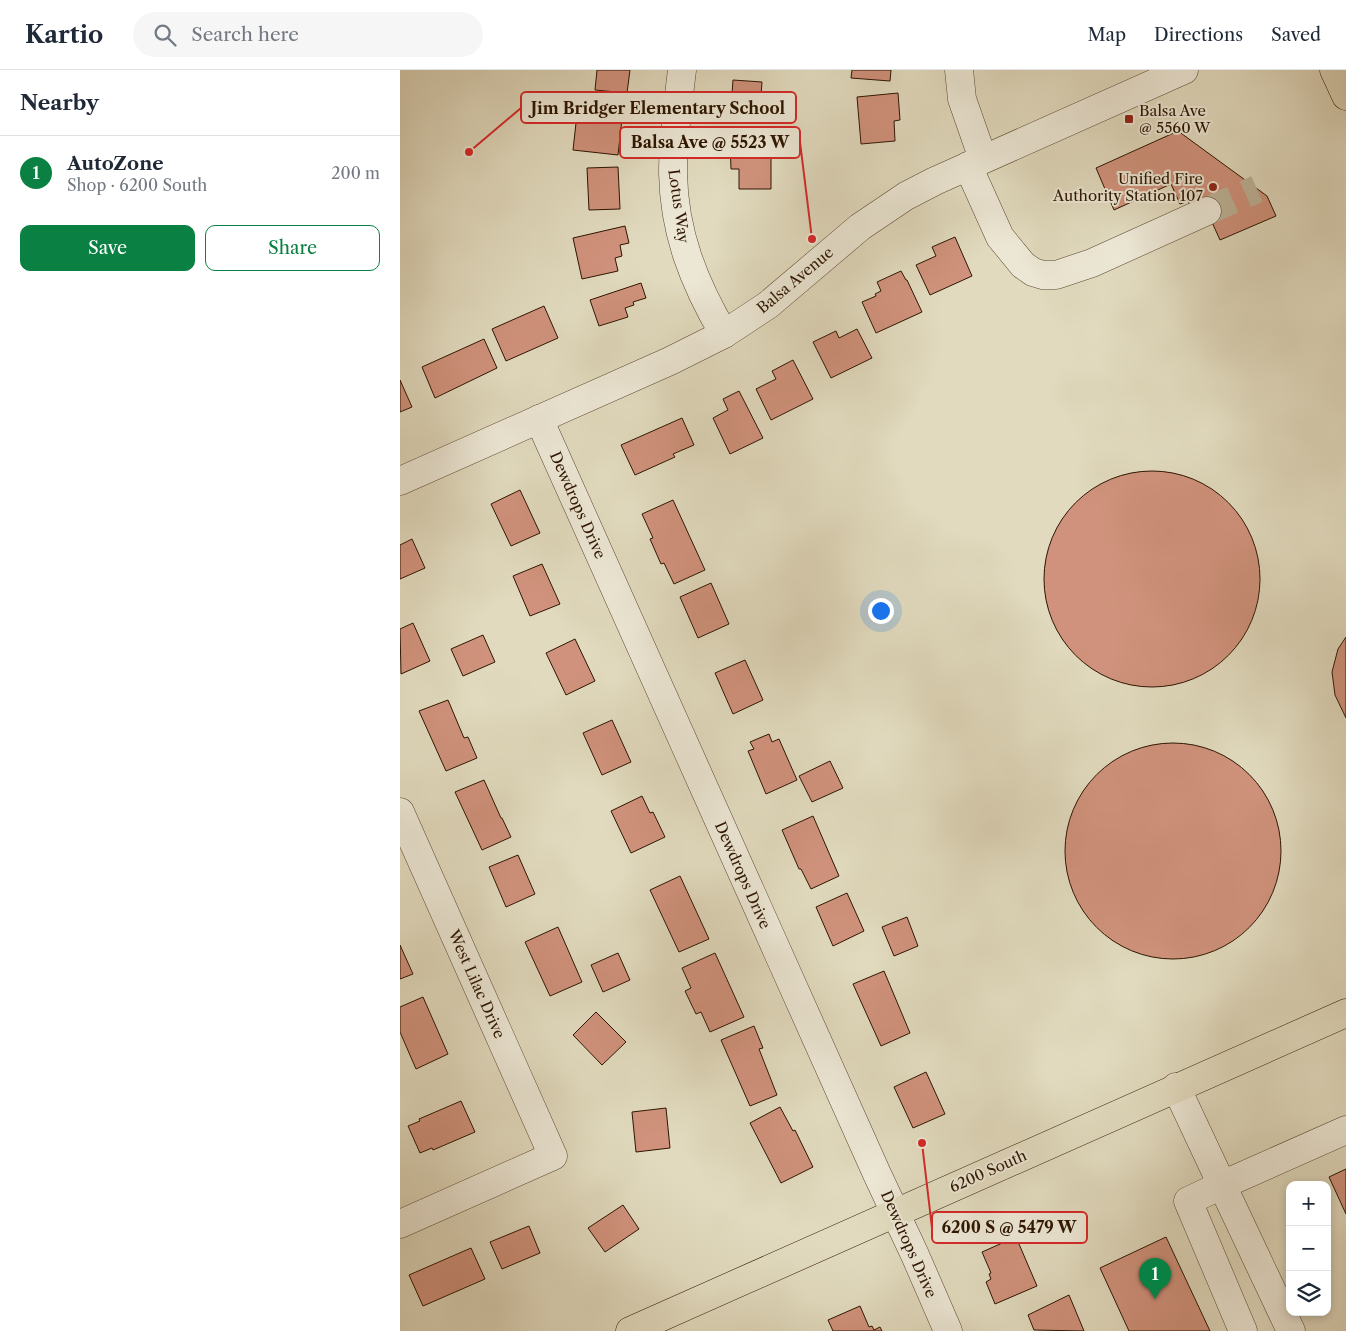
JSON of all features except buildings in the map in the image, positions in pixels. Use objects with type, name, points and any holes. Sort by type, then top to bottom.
[{"type":"main road","points":[[1334,70],[1346,96]]},
{"type":"main road","name":"6200 South","points":[[630,1331],[1346,1013]]},
{"type":"street","name":"Lotus Way","points":[[682,70],[673,173],[678,221],[690,268],[724,334]]},
{"type":"street","points":[[960,70],[962,99],[976,162],[1000,237],[1023,265],[1033,272],[1044,275],[1056,275],[1092,263],[1207,211]]},
{"type":"street","name":"Balsa Avenue","points":[[400,481],[670,361],[724,334],[768,305],[838,245],[883,210],[906,196],[976,162],[1184,70]]},
{"type":"street","name":"Dewdrops Drive","points":[[539,419],[948,1331]]},
{"type":"street","name":"West Lilac Drive","points":[[400,812],[553,1156],[400,1224]]},
{"type":"street","points":[[1176,1087],[1291,1331]]},
{"type":"street","points":[[1243,1331],[1188,1201],[1346,1130]]},
{"type":"tunnel","points":[[1207,211],[1257,189]]},
{"type":"place","name":"Balsa Ave @ 5560 W","points":[[1129,119]]},
{"type":"place","name":"Jim Bridger Elementary School","points":[[469,152]]},
{"type":"place","name":"Unified Fire Authority Station 107","points":[[1213,187]]},
{"type":"place","name":"Balsa Ave @ 5523 W","points":[[812,239]]},
{"type":"place","name":"6200 S @ 5479 W","points":[[922,1143]]},
{"type":"place","name":"AutoZone","points":[[1155,1299]]}]
